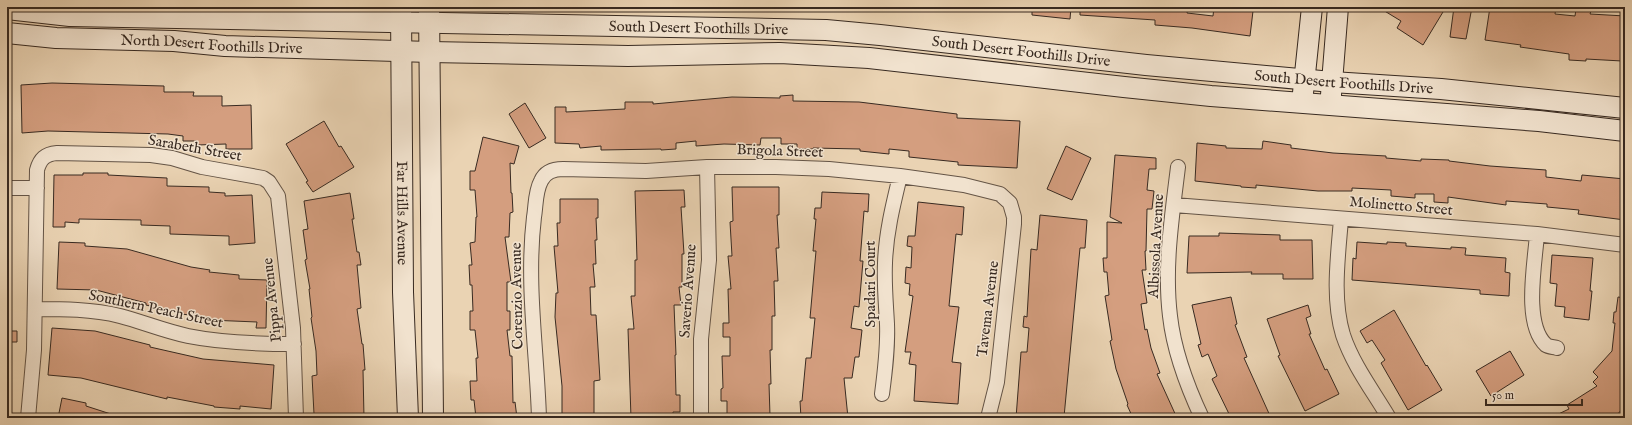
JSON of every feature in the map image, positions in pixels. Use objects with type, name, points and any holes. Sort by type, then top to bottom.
[{"type":"main road","points":[[1302,103],[1312,7]]},
{"type":"main road","points":[[1330,105],[1338,7]]},
{"type":"main road","name":"North Desert Foothills Drive","points":[[7,9],[70,16],[415,16]]},
{"type":"main road","name":"South Desert Foothills Drive","points":[[415,16],[826,30],[1146,65],[1332,82],[1441,89],[1625,108]]},
{"type":"main road","name":"Far Hills Avenue","points":[[415,16],[433,418]]},
{"type":"main road","name":"Far Hills Avenue","points":[[408,418],[403,292],[416,51],[415,16]]},
{"type":"main road","name":"North Desert Foothills Drive","points":[[7,33],[56,38],[174,41],[225,46],[416,51]]},
{"type":"main road","name":"South Desert Foothills Drive","points":[[416,51],[628,56],[788,53],[869,58],[1124,87],[1302,103],[1539,121],[1625,131]]},
{"type":"street","name":"Sarabeth Street","points":[[36,188],[37,170],[42,158],[47,155],[57,153],[151,155],[172,158],[214,169],[257,176],[269,182]]},
{"type":"street","name":"Brigola Street","points":[[545,175],[556,169],[656,171],[707,167],[810,168],[900,176],[964,185],[994,191],[1010,203]]},
{"type":"street","name":"Saverio Avenue","points":[[701,418],[701,339],[709,260],[707,167]]},
{"type":"street","name":"Albissola Avenue","points":[[1178,167],[1169,258],[1168,288],[1170,317],[1175,344],[1183,372],[1202,418]]},
{"type":"street","name":"Corenzio Avenue","points":[[539,418],[532,320],[532,243],[538,188],[545,175]]},
{"type":"street","name":"Spadari Court","points":[[882,394],[887,350],[884,278],[886,249],[891,214],[900,176]]},
{"type":"street","name":"Pippa Avenue","points":[[269,182],[278,196],[294,344],[296,418]]},
{"type":"street","points":[[7,188],[36,188],[35,308],[33,365],[28,418]]},
{"type":"street","name":"Tavema Avenue","points":[[988,418],[997,382],[1012,249],[1014,217],[1010,203]]},
{"type":"street","name":"Molinetto Street","points":[[1174,205],[1537,234],[1625,245]]},
{"type":"street","points":[[1341,219],[1337,289],[1338,311],[1343,335],[1353,359],[1389,418]]},
{"type":"street","points":[[1537,234],[1531,309],[1533,323],[1540,338],[1547,346],[1557,348]]},
{"type":"street","name":"Southern Peach Street","points":[[35,308],[88,310],[110,314],[164,330],[211,340],[250,344],[294,344]]},
{"type":"building","points":[[1032,7],[1071,7],[1070,19],[1032,15]]},
{"type":"building","points":[[1080,7],[1188,7],[1187,13],[1213,16],[1214,7],[1241,7],[1241,9],[1253,11],[1250,36],[1192,28],[1155,25],[1155,20],[1080,15]]},
{"type":"building","points":[[1378,7],[1446,7],[1423,45],[1397,28],[1401,21]]},
{"type":"building","points":[[1454,7],[1472,7],[1466,39],[1450,37]]},
{"type":"building","points":[[1490,7],[1501,7],[1525,11],[1525,7],[1556,7],[1555,14],[1575,16],[1576,9],[1591,11],[1590,14],[1625,16],[1622,61],[1586,59],[1586,61],[1569,60],[1569,54],[1485,40]]},
{"type":"building","points":[[52,83],[164,86],[164,92],[194,92],[193,96],[222,96],[222,106],[251,105],[252,149],[226,149],[226,144],[197,145],[197,141],[183,141],[183,136],[168,134],[48,131],[22,133],[21,85]]},
{"type":"building","points":[[793,95],[793,101],[859,102],[957,114],[957,118],[1020,121],[1017,168],[958,165],[958,162],[909,157],[909,151],[889,149],[889,154],[860,151],[860,149],[797,149],[797,144],[781,144],[781,138],[761,138],[760,145],[724,144],[696,146],[696,141],[676,143],[676,149],[661,150],[601,150],[601,146],[580,148],[579,144],[555,143],[555,107],[566,107],[566,112],[625,109],[625,102],[653,102],[653,104],[732,97],[780,98],[780,96]]},
{"type":"building","points":[[525,103],[546,138],[529,148],[509,114]]},
{"type":"building","points":[[324,121],[339,147],[341,146],[354,167],[313,192],[286,144]]},
{"type":"building","points":[[483,137],[519,146],[514,164],[510,163],[513,212],[510,213],[509,237],[505,237],[511,282],[507,282],[507,311],[510,311],[510,330],[507,330],[510,356],[512,356],[513,403],[515,402],[517,418],[476,418],[474,400],[471,400],[470,381],[477,381],[476,358],[478,358],[475,330],[470,330],[470,311],[473,311],[472,285],[470,285],[469,265],[472,265],[470,243],[475,242],[477,217],[475,190],[470,190],[470,171],[475,171]]},
{"type":"building","points":[[1263,141],[1291,145],[1291,148],[1333,153],[1386,156],[1386,158],[1421,161],[1421,159],[1449,160],[1490,166],[1546,170],[1546,177],[1581,181],[1582,175],[1625,179],[1625,220],[1578,214],[1579,210],[1547,207],[1547,204],[1506,201],[1506,205],[1448,197],[1448,203],[1434,202],[1434,194],[1415,194],[1415,198],[1391,196],[1391,190],[1352,188],[1352,191],[1318,191],[1256,185],[1256,188],[1241,187],[1195,181],[1197,143],[1226,146],[1226,148],[1262,149]]},
{"type":"building","points":[[1066,146],[1091,158],[1072,200],[1047,189]]},
{"type":"building","points":[[1115,155],[1156,158],[1156,169],[1149,169],[1147,190],[1154,191],[1152,209],[1147,209],[1145,251],[1146,270],[1142,270],[1147,303],[1141,304],[1145,330],[1147,329],[1151,348],[1160,373],[1157,374],[1177,418],[1133,418],[1127,405],[1128,404],[1116,369],[1110,341],[1112,340],[1105,296],[1109,295],[1107,272],[1104,272],[1103,258],[1107,258],[1107,222],[1122,223],[1110,217]]},
{"type":"building","points":[[83,173],[108,173],[108,175],[167,178],[167,186],[209,187],[209,192],[225,193],[225,196],[252,195],[255,243],[229,245],[229,236],[170,234],[170,226],[141,225],[141,220],[79,219],[79,223],[65,222],[65,227],[53,227],[54,175],[83,175]]},
{"type":"building","points":[[732,187],[779,187],[779,215],[777,215],[779,248],[776,248],[778,281],[774,281],[775,316],[772,316],[772,350],[770,350],[770,416],[727,417],[727,401],[721,401],[721,389],[723,388],[722,356],[730,356],[730,337],[723,337],[723,323],[729,323],[728,289],[731,289],[728,256],[732,256],[730,222],[733,221]]},
{"type":"building","points":[[684,190],[685,207],[681,207],[684,254],[682,254],[682,287],[679,287],[681,305],[674,305],[676,395],[680,395],[680,412],[673,412],[673,418],[631,418],[628,329],[634,329],[631,296],[635,296],[635,260],[637,260],[635,191]]},
{"type":"building","points":[[822,192],[869,194],[868,212],[864,211],[860,261],[863,261],[859,307],[854,306],[851,328],[862,330],[859,357],[855,357],[852,378],[844,378],[848,418],[801,418],[800,401],[802,401],[806,358],[811,358],[815,318],[810,318],[816,251],[813,251],[816,219],[814,219],[815,208],[821,208]]},
{"type":"building","points":[[350,193],[357,252],[359,252],[361,265],[357,265],[361,308],[357,309],[363,344],[365,370],[363,370],[364,418],[319,418],[318,414],[314,414],[312,376],[317,375],[316,351],[311,318],[310,289],[305,260],[307,259],[303,230],[308,229],[304,201]]},
{"type":"building","points":[[560,199],[598,199],[598,218],[596,218],[597,240],[595,240],[596,264],[593,264],[595,287],[590,287],[591,315],[596,315],[600,380],[594,381],[594,418],[562,418],[562,386],[555,317],[556,293],[558,293],[554,246],[558,246],[557,223],[560,223]]},
{"type":"building","points":[[918,202],[964,207],[962,235],[956,234],[949,306],[959,307],[952,362],[961,363],[958,404],[914,401],[916,365],[909,364],[911,352],[905,352],[913,296],[909,295],[910,284],[905,283],[906,267],[911,268],[912,247],[907,246],[908,236],[915,236]]},
{"type":"building","points":[[1040,215],[1087,220],[1085,248],[1080,248],[1064,417],[1016,418],[1021,352],[1027,352],[1029,328],[1023,327],[1024,316],[1027,317],[1031,249],[1037,250]]},
{"type":"building","points":[[1219,233],[1280,235],[1280,240],[1312,240],[1313,279],[1283,279],[1283,274],[1251,274],[1252,272],[1187,273],[1189,236],[1219,236]]},
{"type":"building","points":[[59,242],[85,243],[85,246],[127,249],[191,267],[210,270],[209,272],[239,275],[239,279],[267,280],[266,328],[256,328],[257,322],[209,320],[210,318],[182,314],[96,290],[57,289]]},
{"type":"building","points":[[1357,242],[1387,244],[1387,242],[1406,243],[1406,246],[1451,249],[1451,247],[1466,248],[1465,255],[1506,258],[1505,272],[1510,273],[1509,296],[1480,294],[1480,290],[1352,280],[1353,258],[1356,259]]},
{"type":"building","points":[[1552,255],[1593,258],[1589,320],[1564,317],[1565,307],[1555,306],[1557,284],[1550,283]]},
{"type":"building","points":[[1231,297],[1237,324],[1235,325],[1247,357],[1244,358],[1271,418],[1231,418],[1212,379],[1217,376],[1208,354],[1202,357],[1198,345],[1201,344],[1192,305]]},
{"type":"building","points":[[1618,297],[1625,298],[1625,406],[1614,418],[1550,418],[1569,409],[1567,405],[1597,386],[1593,382],[1598,377],[1593,372],[1612,351],[1615,323],[1613,323],[1614,312],[1616,312]]},
{"type":"building","points":[[1308,305],[1311,316],[1306,318],[1311,334],[1309,334],[1325,370],[1327,369],[1339,394],[1305,411],[1278,356],[1280,355],[1267,319]]},
{"type":"building","points":[[1394,310],[1426,366],[1427,365],[1442,390],[1408,410],[1381,363],[1385,360],[1372,340],[1367,343],[1360,331]]},
{"type":"building","points":[[52,328],[95,331],[150,345],[150,347],[203,359],[274,365],[271,409],[240,406],[240,409],[214,407],[167,397],[167,399],[81,378],[48,375]]},
{"type":"building","points":[[7,331],[17,331],[17,342],[7,342]]},
{"type":"building","points":[[1510,351],[1524,375],[1491,396],[1476,371]]},
{"type":"building","points":[[62,398],[86,403],[86,406],[117,416],[117,418],[58,418]]}]
